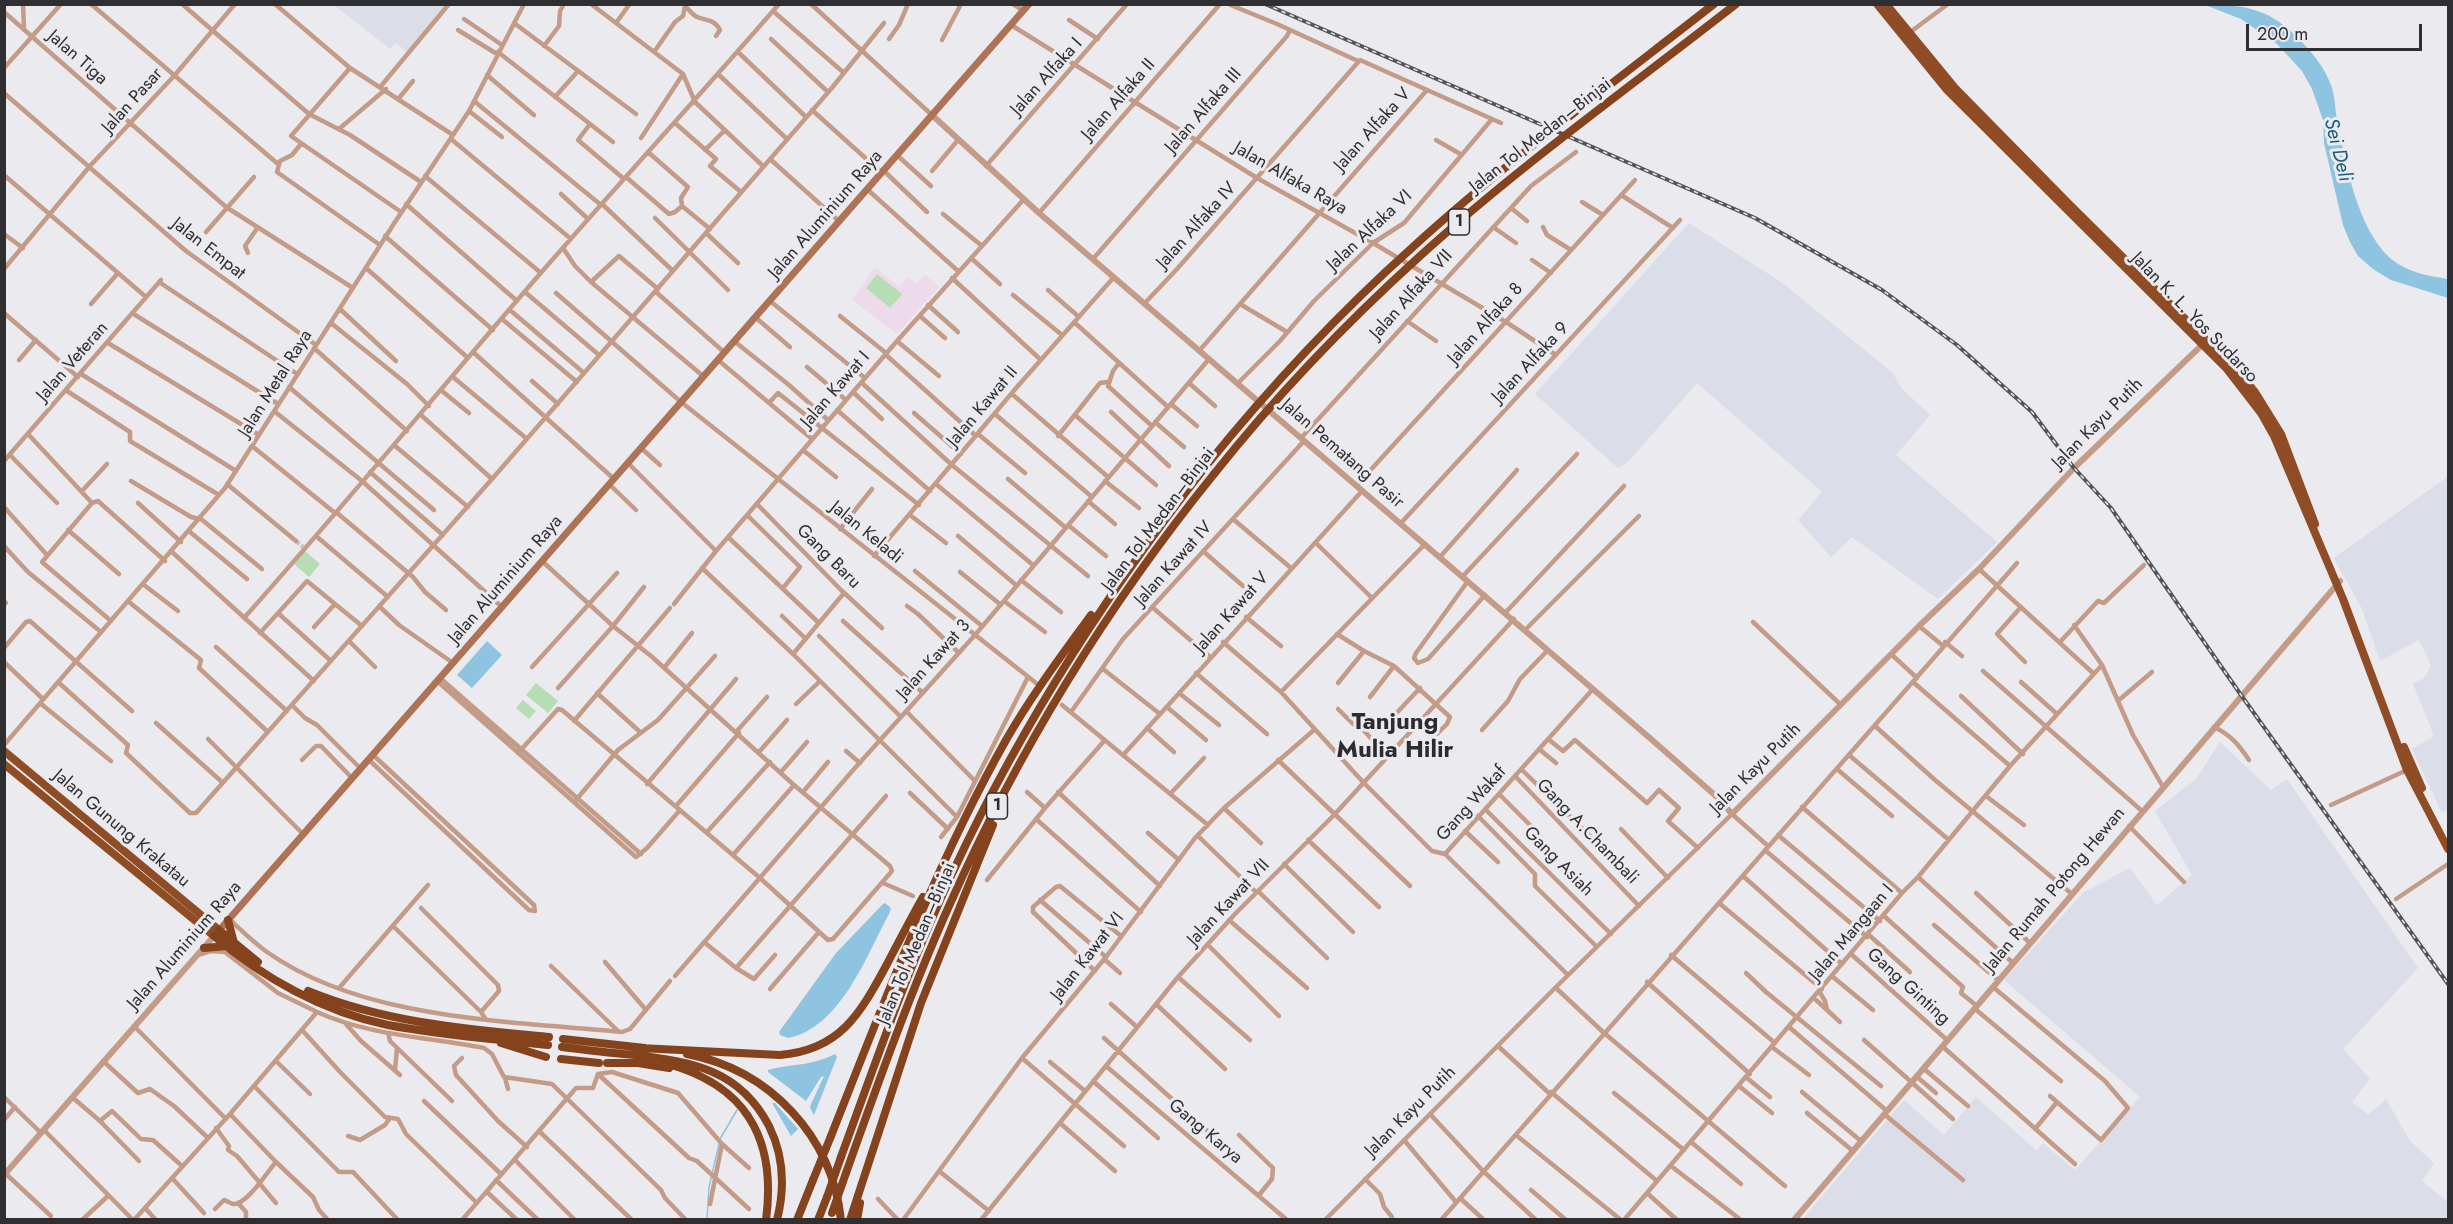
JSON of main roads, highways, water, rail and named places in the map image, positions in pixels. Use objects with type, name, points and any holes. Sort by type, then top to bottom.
[{"type":"highway","name":"Jalan Tol Medan–Binjai","points":[[818,1220],[920,946],[987,801],[1024,734],[1098,614],[1175,505],[1298,361],[1414,245],[1517,159],[1714,4]]},
{"type":"highway","name":"Jalan Tol Medan–Binjai","points":[[831,1216],[930,949],[970,860],[1052,707],[1105,621],[1148,558],[1214,474],[1306,368],[1421,255],[1525,168],[1736,4]]},
{"type":"highway","name":"Jalan K. L. Yos Sudarso","points":[[1877,4],[1947,90],[2205,341]]},
{"type":"highway","name":"Jalan K. L. Yos Sudarso","points":[[1886,4],[1962,95],[2205,341],[2261,412],[2338,582],[2411,766],[2448,840]]},
{"type":"highway","points":[[766,1220],[768,1189],[764,1157],[743,1108],[725,1089],[707,1078],[671,1065],[563,1043],[780,1055],[808,1051],[830,1041],[850,1023],[868,998],[1018,720],[1128,563],[1175,505]]},
{"type":"highway","name":"Jalan K. L. Yos Sudarso","points":[[2338,582],[2407,770],[2448,849]]},
{"type":"highway","name":"Jalan Gunung Krakatau","points":[[4,752],[217,933]]},
{"type":"highway","name":"Jalan Gunung Krakatau","points":[[4,764],[217,933]]},
{"type":"highway","points":[[850,1219],[921,1003],[1010,782]]},
{"type":"highway","points":[[797,1220],[916,924],[967,817]]},
{"type":"highway","points":[[229,919],[231,945]]},
{"type":"highway","points":[[201,951],[231,945],[274,973],[306,990],[362,1011],[416,1022],[548,1041],[478,1037],[387,1024],[325,1005],[274,979],[231,945],[217,933]]},
{"type":"highway","points":[[478,1037],[546,1057]]},
{"type":"highway","points":[[640,1047],[718,1062],[752,1078],[783,1101],[810,1132],[825,1159],[837,1194],[841,1220]]},
{"type":"highway","points":[[615,1053],[670,1059],[697,1065],[719,1074],[746,1094],[766,1120],[779,1153],[782,1190],[777,1220]]},
{"type":"highway","points":[[561,1059],[647,1064],[707,1078]]},
{"type":"highway","points":[[857,1220],[891,1090]]},
{"type":"main road","name":"Jalan Aluminium Raya","points":[[217,933],[1027,8]]},
{"type":"water","name":"Sei Deli","points":[[2205,5],[2245,7],[2267,15],[2288,29],[2314,55],[2332,88],[2349,174],[2369,229],[2378,245],[2396,263],[2418,273],[2448,279],[2448,298],[2391,280],[2358,256],[2343,225],[2324,143],[2323,120],[2312,89],[2302,71],[2277,44],[2241,19]]},
{"type":"water","points":[[487,641],[502,655],[472,688],[457,675]]},
{"type":"water","points":[[885,903],[891,908],[889,914],[861,969],[837,1006],[806,1032],[788,1038],[780,1035],[779,1032],[836,953]]},
{"type":"water","points":[[835,1054],[837,1057],[814,1115],[810,1108],[811,1104],[824,1076],[821,1077],[806,1101],[768,1072],[768,1070],[817,1061]]},
{"type":"water","points":[[772,1103],[775,1103],[798,1129],[791,1136]]},
{"type":"waterway","points":[[720,1139],[737,1110]]},
{"type":"waterway","points":[[707,1220],[709,1187],[719,1144]]},
{"type":"tunnel","points":[[296,541],[303,547]]},
{"type":"railway","points":[[1265,4],[1755,218],[1882,290],[1957,345],[2032,412],[2074,468],[2111,508],[2241,695],[2448,984]]},
{"type":"district","name":"Tanjung Mulia Hilir","points":[[1395,737]]}]
